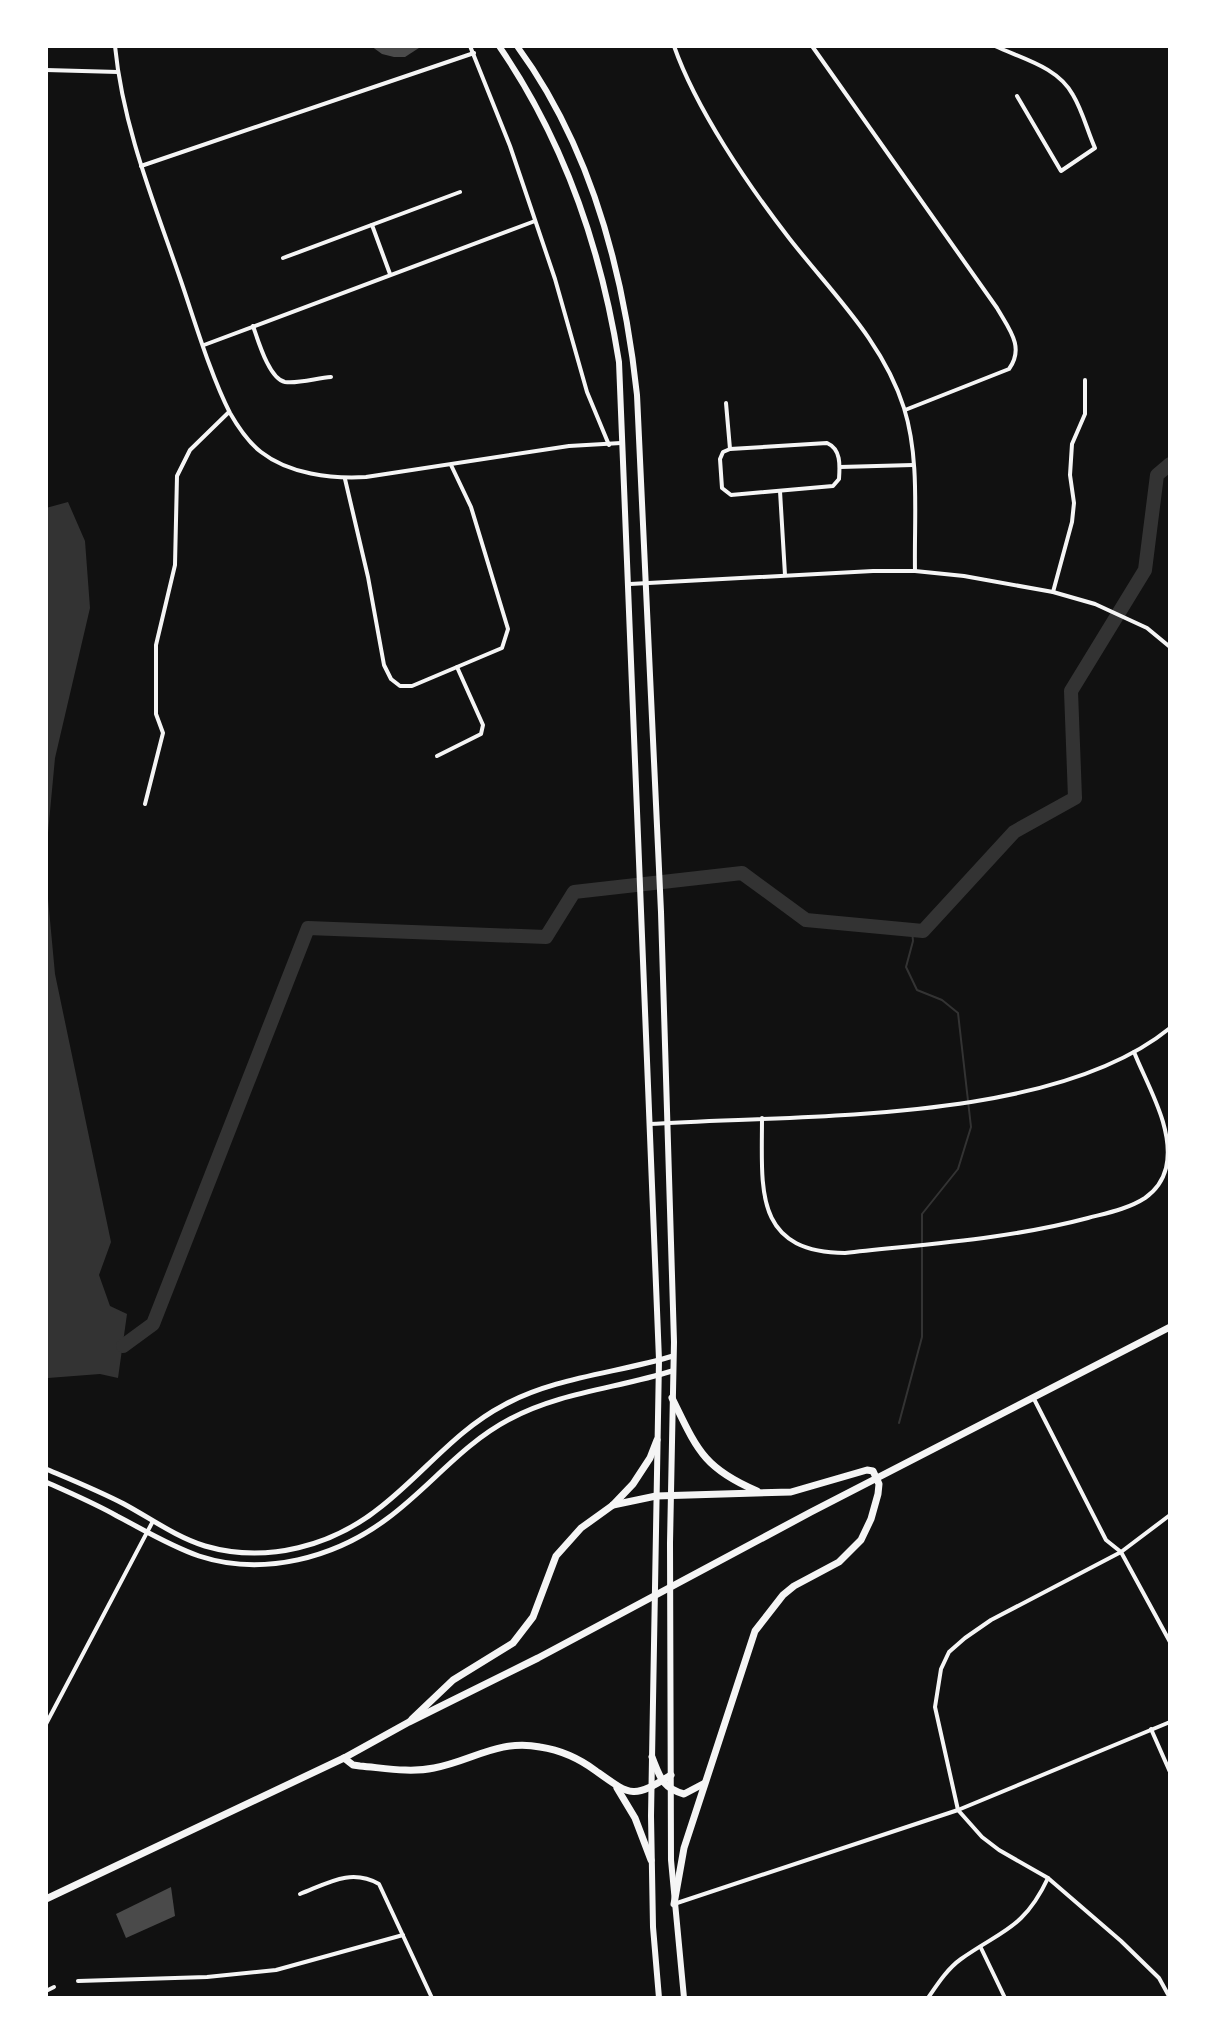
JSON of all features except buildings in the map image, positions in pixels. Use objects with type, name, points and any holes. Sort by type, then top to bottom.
[{"type":"main road","points":[[499,46],[561,154],[587,223],[607,293],[619,362],[659,1360],[651,1787],[651,1860],[659,1998]]},
{"type":"main road","points":[[517,46],[552,103],[595,197],[616,267],[633,352],[637,395],[661,912],[673,1356],[671,1790],[674,1904],[684,1998]]},
{"type":"main road","points":[[46,1899],[344,1758],[1170,1327]]},
{"type":"main road","points":[[672,1398],[703,1458],[732,1481],[763,1494]]},
{"type":"main road","points":[[409,1722],[453,1680],[513,1643],[533,1617],[556,1556],[581,1528],[613,1505],[642,1471],[657,1440]]},
{"type":"main road","points":[[613,1505],[656,1496],[763,1494],[807,1489],[867,1470],[873,1471],[877,1478],[878,1494],[874,1511],[861,1540],[839,1562],[783,1595],[755,1631],[680,1862],[674,1904]]},
{"type":"main road","points":[[344,1758],[353,1765],[416,1771],[500,1747],[537,1746],[558,1750],[574,1758],[617,1788],[628,1792],[651,1787],[671,1775]]},
{"type":"main road","points":[[652,1757],[662,1781],[671,1790],[684,1794],[704,1784]]},
{"type":"main road","points":[[617,1788],[635,1818],[651,1860]]},
{"type":"street","points":[[115,46],[129,126],[204,345],[229,412],[242,433],[261,452],[309,473],[345,478],[569,446],[623,443]]},
{"type":"street","points":[[470,46],[535,221],[587,392],[609,445]]},
{"type":"street","points":[[674,46],[701,105],[732,155],[787,236],[869,336],[892,377],[905,410],[912,442],[915,571]]},
{"type":"street","points":[[812,46],[997,308],[1011,333],[1016,350],[1016,358],[1009,369],[905,410]]},
{"type":"street","points":[[995,46],[1053,72],[1064,82],[1095,148],[1061,171],[1017,96]]},
{"type":"street","points":[[141,166],[474,53]]},
{"type":"street","points":[[46,70],[118,72]]},
{"type":"street","points":[[283,258],[460,192]]},
{"type":"street","points":[[204,345],[535,221]]},
{"type":"street","points":[[372,225],[390,274]]},
{"type":"street","points":[[253,326],[271,370],[278,379],[286,382],[331,377]]},
{"type":"street","points":[[1053,592],[1072,522],[1072,444],[1085,414],[1085,380]]},
{"type":"street","points":[[726,403],[730,449]]},
{"type":"street","points":[[145,804],[163,733],[156,714],[156,645],[175,565],[177,476],[190,450],[229,412]]},
{"type":"street","points":[[827,443],[838,453],[839,479],[833,486],[726,493],[722,488],[720,459],[723,452],[730,449],[827,443]]},
{"type":"street","points":[[345,478],[384,665],[391,679],[400,686],[412,686],[502,648],[508,629],[471,507],[451,465]]},
{"type":"street","points":[[840,467],[913,465]]},
{"type":"street","points":[[780,491],[785,575]]},
{"type":"street","points":[[630,584],[915,571],[964,576],[1053,592],[1095,604],[1147,628],[1170,647]]},
{"type":"street","points":[[437,756],[481,734],[483,725],[457,667]]},
{"type":"street","points":[[649,1124],[953,1104],[1051,1084],[1117,1061],[1170,1028]]},
{"type":"street","points":[[762,1118],[765,1200],[781,1233],[797,1245],[819,1253],[845,1253],[1022,1233],[1125,1208],[1146,1197],[1158,1186],[1169,1152],[1164,1126],[1134,1052]]},
{"type":"street","points":[[46,1469],[203,1545],[235,1552],[273,1553],[311,1544],[363,1521],[472,1425],[506,1403],[540,1389],[673,1356]]},
{"type":"street","points":[[46,1482],[198,1555],[225,1562],[272,1564],[309,1557],[348,1543],[387,1519],[456,1457],[508,1420],[561,1399],[672,1371]]},
{"type":"street","points":[[1033,1397],[1106,1540],[1121,1552],[1170,1642]]},
{"type":"street","points":[[1170,1515],[1121,1552],[991,1620],[949,1652],[941,1669],[935,1707],[958,1810],[982,1837],[1048,1878],[1131,1951],[1159,1978],[1170,1998]]},
{"type":"street","points":[[46,1724],[153,1521]]},
{"type":"street","points":[[674,1904],[958,1810],[1170,1722]]},
{"type":"street","points":[[1151,1729],[1170,1772]]},
{"type":"street","points":[[300,1894],[348,1876],[366,1877],[379,1884],[432,1998]]},
{"type":"street","points":[[928,1998],[959,1960],[1025,1916],[1048,1878]]},
{"type":"street","points":[[78,1981],[207,1977],[276,1970],[403,1935]]},
{"type":"street","points":[[981,1948],[1005,1998]]},
{"type":"street","points":[[46,1991],[54,1987]]},
{"type":"shaded area","points":[[68,502],[85,541],[90,608],[55,758],[46,854],[46,508]]},
{"type":"shaded area","points":[[46,877],[55,974],[111,1242],[99,1275],[110,1306],[127,1314],[118,1378],[100,1374],[48,1378]]},
{"type":"waterway","points":[[123,1346],[153,1324],[308,928],[546,937],[574,892],[742,873],[806,920],[923,931],[1014,832],[1075,798],[1071,691],[1145,570],[1157,475],[1170,464]]},
{"type":"waterway","points":[[899,1423],[922,1337],[922,1214],[958,1169],[971,1127],[958,1013],[942,1000],[917,990],[906,967],[913,941],[912,930]]}]
